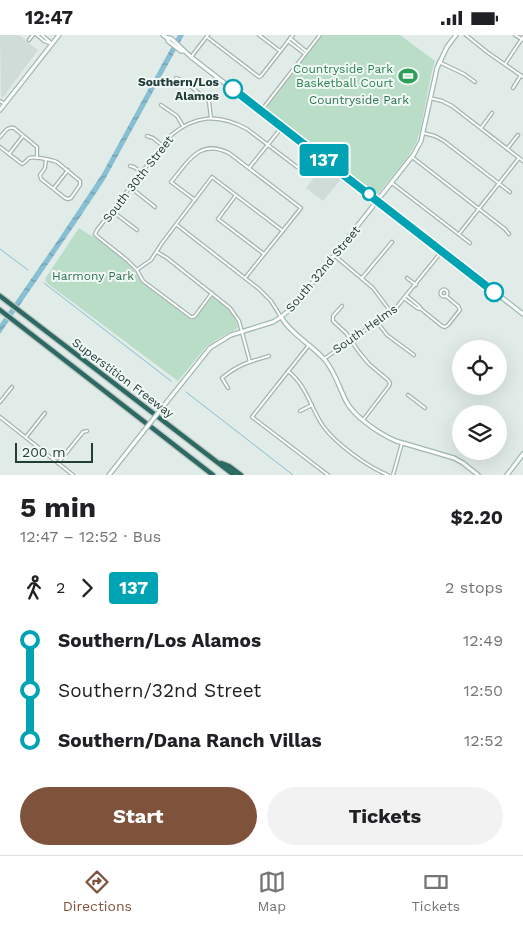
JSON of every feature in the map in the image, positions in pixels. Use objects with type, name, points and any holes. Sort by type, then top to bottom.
[{"type":"highway","name":"Superstition Freeway","points":[[0,296],[234,475]]},
{"type":"highway","name":"Superstition Freeway","points":[[0,310],[213,475]]},
{"type":"highway","points":[[174,445],[208,475]]},
{"type":"highway","points":[[215,461],[241,475]]},
{"type":"street","points":[[29,40],[33,35]]},
{"type":"street","points":[[40,35],[52,44]]},
{"type":"street","points":[[0,110],[59,35]]},
{"type":"street","points":[[163,35],[183,48],[191,57],[523,314]]},
{"type":"street","points":[[259,35],[280,51]]},
{"type":"street","points":[[191,57],[208,36],[260,77],[293,35]]},
{"type":"street","points":[[261,111],[320,35]]},
{"type":"street","name":"South 32nd Street","points":[[109,475],[210,348],[242,331],[267,324],[281,317],[295,305],[378,201],[412,157],[421,141],[439,62],[456,35]]},
{"type":"street","points":[[466,35],[522,76],[513,88]]},
{"type":"street","points":[[505,64],[522,39],[515,35]]},
{"type":"street","points":[[289,40],[306,53]]},
{"type":"street","points":[[439,62],[464,74],[475,82]]},
{"type":"street","points":[[176,78],[184,81],[210,102],[211,118],[227,120],[247,129],[305,173]]},
{"type":"street","points":[[430,98],[447,103],[523,161]]},
{"type":"street","points":[[0,101],[5,104]]},
{"type":"street","points":[[162,105],[177,116],[183,126]]},
{"type":"street","points":[[481,128],[492,113]]},
{"type":"street","name":"South 30th Street","points":[[137,270],[95,234],[170,136],[183,126],[194,121],[211,118]]},
{"type":"street","points":[[0,137],[10,127],[37,147],[37,158]]},
{"type":"street","points":[[249,169],[282,127]]},
{"type":"street","points":[[423,133],[444,141],[510,193]]},
{"type":"street","points":[[507,149],[518,135]]},
{"type":"street","points":[[9,154],[23,136]]},
{"type":"street","points":[[147,136],[163,146]]},
{"type":"street","points":[[0,147],[22,164],[31,158],[46,159],[56,161],[81,182],[71,198],[65,198],[40,178],[45,168],[46,159]]},
{"type":"street","points":[[195,200],[171,182],[194,154],[214,148],[222,149],[229,153],[301,208],[246,278]]},
{"type":"street","points":[[412,157],[509,234]]},
{"type":"street","points":[[458,234],[519,158]]},
{"type":"street","points":[[130,165],[142,173]]},
{"type":"street","points":[[53,188],[68,170]]},
{"type":"street","points":[[212,293],[193,317],[191,317],[143,281],[137,270],[151,260],[212,177],[283,231]]},
{"type":"street","points":[[392,183],[470,243]]},
{"type":"street","points":[[130,187],[155,207]]},
{"type":"street","points":[[236,195],[218,219],[264,254]]},
{"type":"street","points":[[112,211],[137,230]]},
{"type":"street","points":[[176,225],[246,278],[265,295],[292,331],[324,359],[335,376],[349,406],[364,420],[382,434],[402,443],[454,459],[478,475]]},
{"type":"street","points":[[362,278],[392,242]]},
{"type":"street","name":"South Helms","points":[[324,359],[391,312],[406,297],[442,251]]},
{"type":"street","points":[[157,252],[230,308],[239,321],[250,362]]},
{"type":"street","points":[[335,255],[373,288],[391,312]]},
{"type":"street","points":[[407,278],[416,285]]},
{"type":"street","points":[[406,297],[417,308],[445,327],[454,319],[460,309],[446,296]]},
{"type":"street","points":[[342,306],[333,316],[332,320],[344,331],[369,364],[390,383],[364,420]]},
{"type":"street","points":[[377,322],[387,335],[414,355]]},
{"type":"street","points":[[309,345],[252,417],[328,475]]},
{"type":"street","points":[[228,388],[222,379],[233,369],[269,356]]},
{"type":"street","points":[[288,371],[302,385],[323,426],[334,439],[370,466],[388,475]]},
{"type":"street","points":[[0,402],[12,387]]},
{"type":"street","points":[[408,395],[425,408]]},
{"type":"street","points":[[300,411],[312,405]]},
{"type":"street","points":[[26,437],[45,413]]},
{"type":"street","points":[[0,417],[73,475]]},
{"type":"street","points":[[58,463],[83,432],[87,431]]},
{"type":"street","points":[[393,475],[402,443]]},
{"type":"street","points":[[507,475],[523,455]]},
{"type":"shaded area","points":[[0,35],[19,35],[38,50],[1,98]]},
{"type":"shaded area","points":[[324,164],[342,178],[323,201],[306,188]]},
{"type":"green space","name":"Countryside Park","points":[[323,35],[400,35],[435,61],[416,143],[407,158],[378,194],[374,194],[267,110],[268,106]]},
{"type":"green space","name":"Harmony Park","points":[[79,228],[92,235],[128,263],[144,284],[191,320],[194,319],[213,296],[233,314],[238,328],[206,347],[178,381],[47,283],[45,279]]},
{"type":"water","points":[[178,35],[184,35],[104,181],[0,334],[0,324],[102,174]]},
{"type":"waterway","points":[[0,249],[28,270]]},
{"type":"waterway","points":[[44,283],[171,381]]},
{"type":"waterway","points":[[186,392],[293,475]]},
{"type":"bus line","name":"137","points":[[233,89],[494,292]]},
{"type":"place","name":"Countryside Park Basketball Court","points":[[408,76]]},
{"type":"place","name":"Southern/Los Alamos","points":[[233,89]]}]
